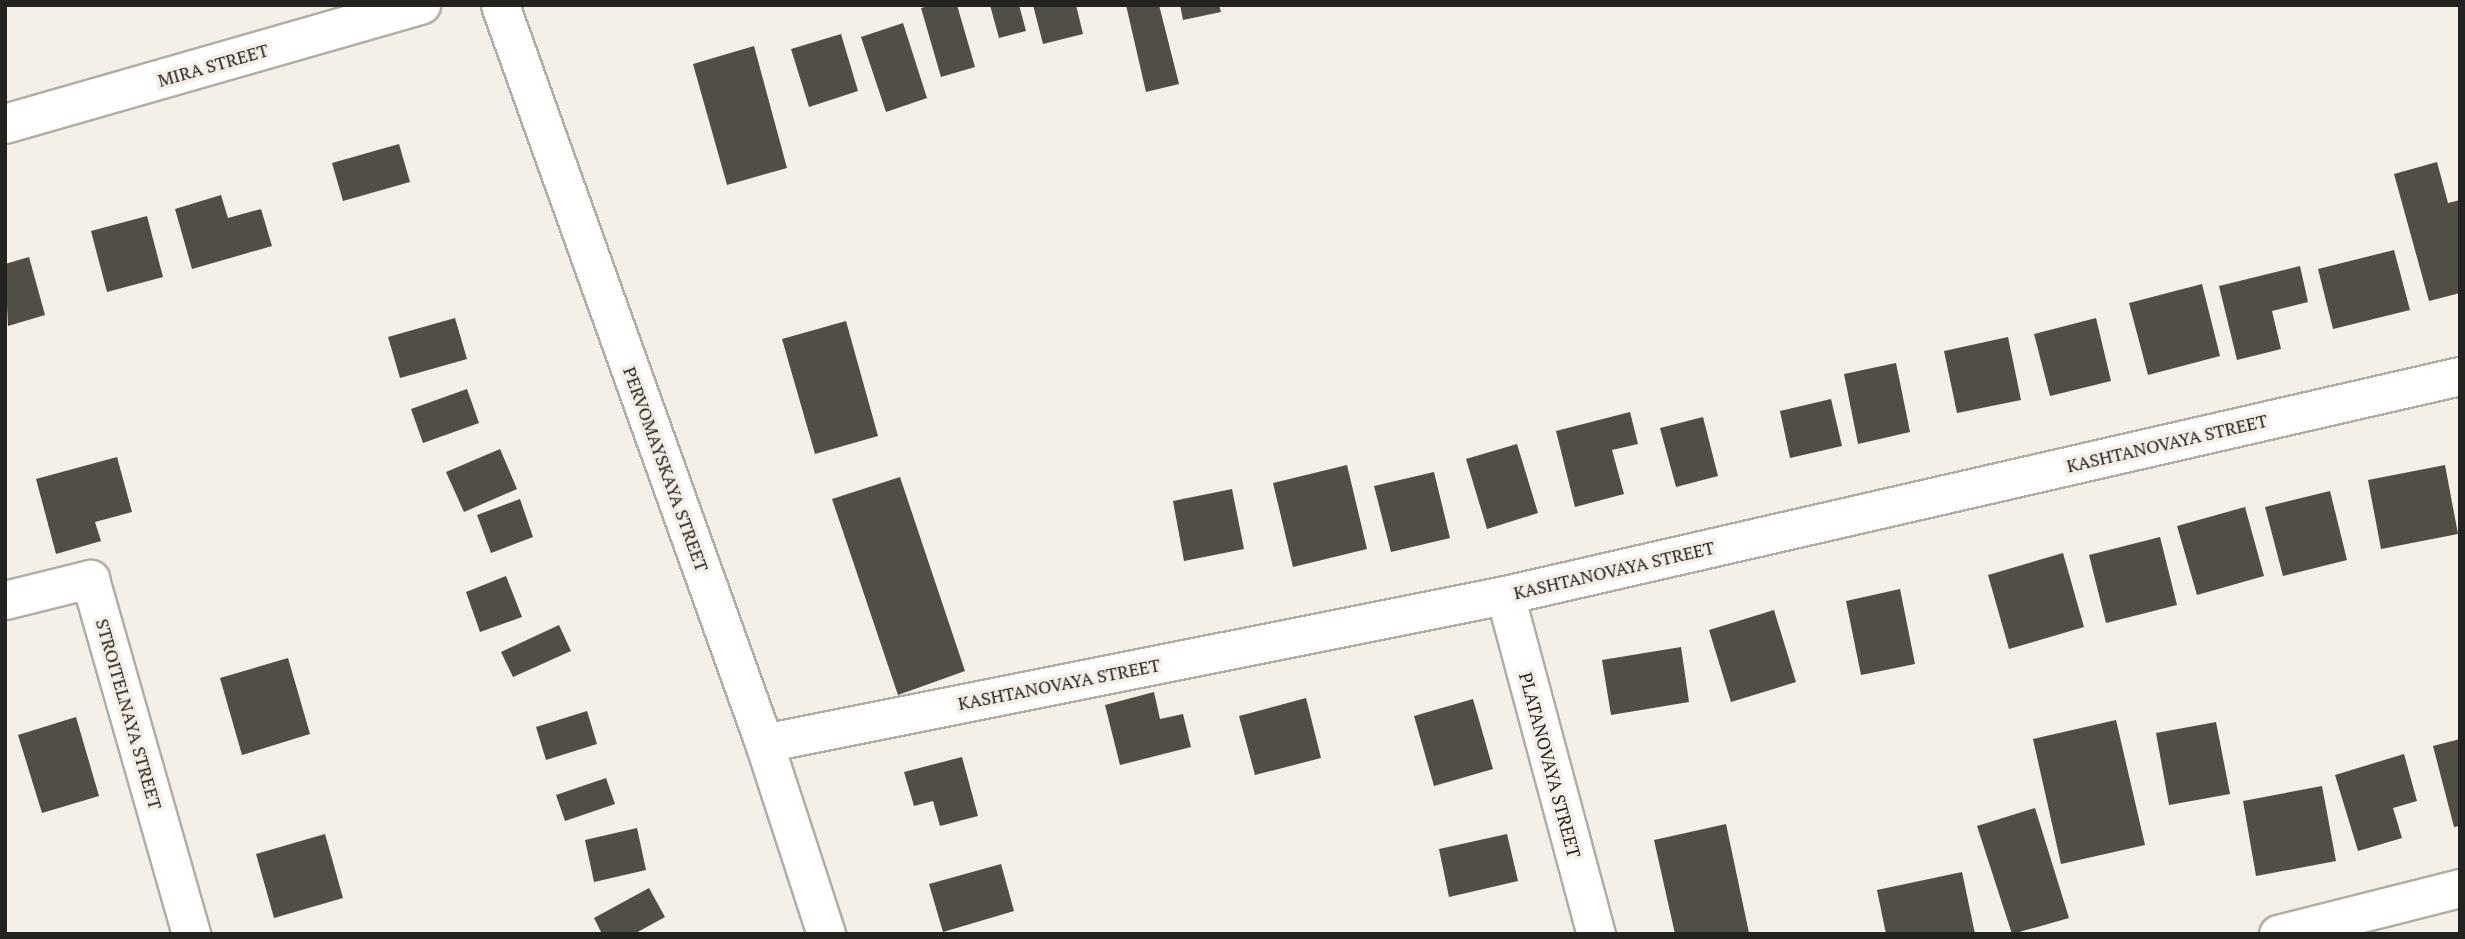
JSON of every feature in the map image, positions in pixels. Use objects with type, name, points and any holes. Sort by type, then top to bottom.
[{"type":"main road","name":"MIRA STREET","points":[[5,124],[421,5]]},
{"type":"street","name":"PERVOMAYSKAYA STREET","points":[[500,5],[764,743],[826,934]]},
{"type":"street","name":"KASHTANOVAYA STREET","points":[[764,743],[1505,595],[2460,376]]},
{"type":"street","name":"STROITELNAYA STREET","points":[[5,600],[90,579],[191,934]]},
{"type":"street","name":"PLATANOVAYA STREET","points":[[1505,595],[1595,934]]},
{"type":"street","points":[[2278,934],[2460,888]]},
{"type":"building","points":[[957,5],[975,67],[941,77],[921,8]]},
{"type":"building","points":[[990,5],[1019,5],[1026,31],[999,38]]},
{"type":"building","points":[[1033,5],[1076,5],[1083,34],[1043,44]]},
{"type":"building","points":[[1126,5],[1159,5],[1179,84],[1146,92]]},
{"type":"building","points":[[1180,5],[1219,5],[1221,12],[1183,20]]},
{"type":"building","points":[[903,23],[927,98],[886,112],[861,37]]},
{"type":"building","points":[[841,34],[858,91],[809,107],[791,49]]},
{"type":"building","points":[[754,46],[787,168],[727,185],[693,64]]},
{"type":"building","points":[[399,144],[410,182],[343,201],[332,163]]},
{"type":"building","points":[[2437,162],[2448,203],[2460,200],[2460,293],[2429,301],[2394,174]]},
{"type":"building","points":[[221,195],[228,218],[261,209],[272,246],[192,269],[175,209]]},
{"type":"building","points":[[147,216],[163,277],[107,292],[91,231]]},
{"type":"building","points":[[2394,250],[2410,310],[2333,329],[2318,269]]},
{"type":"building","points":[[29,257],[45,315],[8,326],[5,264]]},
{"type":"building","points":[[2300,266],[2308,302],[2272,311],[2281,349],[2237,360],[2219,286]]},
{"type":"building","points":[[2202,284],[2220,356],[2148,375],[2129,303]]},
{"type":"building","points":[[455,318],[467,359],[400,378],[388,337]]},
{"type":"building","points":[[2096,318],[2111,381],[2050,396],[2034,334]]},
{"type":"building","points":[[846,321],[878,436],[815,454],[782,339]]},
{"type":"building","points":[[2008,337],[2021,400],[1957,413],[1944,351]]},
{"type":"building","points":[[1896,363],[1910,432],[1858,444],[1844,374]]},
{"type":"building","points":[[467,389],[479,423],[423,443],[411,409]]},
{"type":"building","points":[[1831,399],[1842,446],[1790,458],[1780,411]]},
{"type":"building","points":[[1630,412],[1638,444],[1612,450],[1624,494],[1575,507],[1556,431]]},
{"type":"building","points":[[1703,417],[1718,476],[1676,487],[1660,428]]},
{"type":"building","points":[[1517,444],[1538,513],[1487,529],[1466,459]]},
{"type":"building","points":[[500,449],[517,489],[464,512],[446,472]]},
{"type":"building","points":[[117,457],[132,512],[95,522],[101,541],[56,554],[36,479]]},
{"type":"building","points":[[1347,465],[1367,549],[1293,567],[1273,483]]},
{"type":"building","points":[[2445,465],[2458,534],[2381,549],[2368,480]]},
{"type":"building","points":[[1434,472],[1450,538],[1391,552],[1374,486]]},
{"type":"building","points":[[900,477],[965,671],[898,695],[832,499]]},
{"type":"building","points":[[1232,489],[1244,549],[1184,561],[1173,501]]},
{"type":"building","points":[[2330,491],[2347,560],[2283,576],[2265,507]]},
{"type":"building","points":[[520,499],[533,537],[491,553],[477,515]]},
{"type":"building","points":[[2245,507],[2264,576],[2197,595],[2177,526]]},
{"type":"building","points":[[2160,537],[2177,605],[2106,623],[2089,555]]},
{"type":"building","points":[[2063,553],[2084,627],[2009,649],[1988,575]]},
{"type":"building","points":[[506,576],[522,617],[480,632],[466,592]]},
{"type":"building","points":[[1900,589],[1915,664],[1861,675],[1846,601]]},
{"type":"building","points":[[1774,610],[1796,682],[1731,702],[1709,630]]},
{"type":"building","points":[[559,625],[571,651],[513,677],[501,652]]},
{"type":"building","points":[[1681,647],[1689,702],[1611,715],[1602,660]]},
{"type":"building","points":[[288,658],[310,734],[242,755],[220,678]]},
{"type":"building","points":[[1154,692],[1160,719],[1183,714],[1191,747],[1120,765],[1105,705]]},
{"type":"building","points":[[1306,698],[1321,758],[1255,775],[1239,716]]},
{"type":"building","points":[[1473,699],[1493,769],[1434,786],[1414,716]]},
{"type":"building","points":[[587,711],[597,744],[546,760],[536,727]]},
{"type":"building","points":[[76,717],[99,796],[42,813],[18,735]]},
{"type":"building","points":[[2116,720],[2145,845],[2061,864],[2033,739]]},
{"type":"building","points":[[2216,722],[2230,794],[2169,805],[2156,733]]},
{"type":"building","points":[[2460,739],[2460,826],[2454,827],[2433,746]]},
{"type":"building","points":[[2404,754],[2417,801],[2393,808],[2402,838],[2358,851],[2335,775]]},
{"type":"building","points":[[962,757],[978,816],[940,826],[933,801],[914,806],[904,772]]},
{"type":"building","points":[[606,778],[615,804],[565,821],[556,795]]},
{"type":"building","points":[[2322,786],[2336,861],[2256,876],[2243,801]]},
{"type":"building","points":[[2035,808],[2069,918],[2012,934],[1977,826]]},
{"type":"building","points":[[1726,824],[1749,933],[1675,934],[1654,840]]},
{"type":"building","points":[[637,828],[646,870],[594,882],[585,840]]},
{"type":"building","points":[[325,834],[343,898],[274,918],[256,854]]},
{"type":"building","points":[[1507,834],[1518,881],[1449,897],[1439,849]]},
{"type":"building","points":[[1001,864],[1014,911],[943,932],[929,884]]},
{"type":"building","points":[[1962,872],[1975,934],[1886,934],[1877,890]]},
{"type":"building","points":[[649,888],[665,917],[634,934],[602,934],[594,918]]}]
